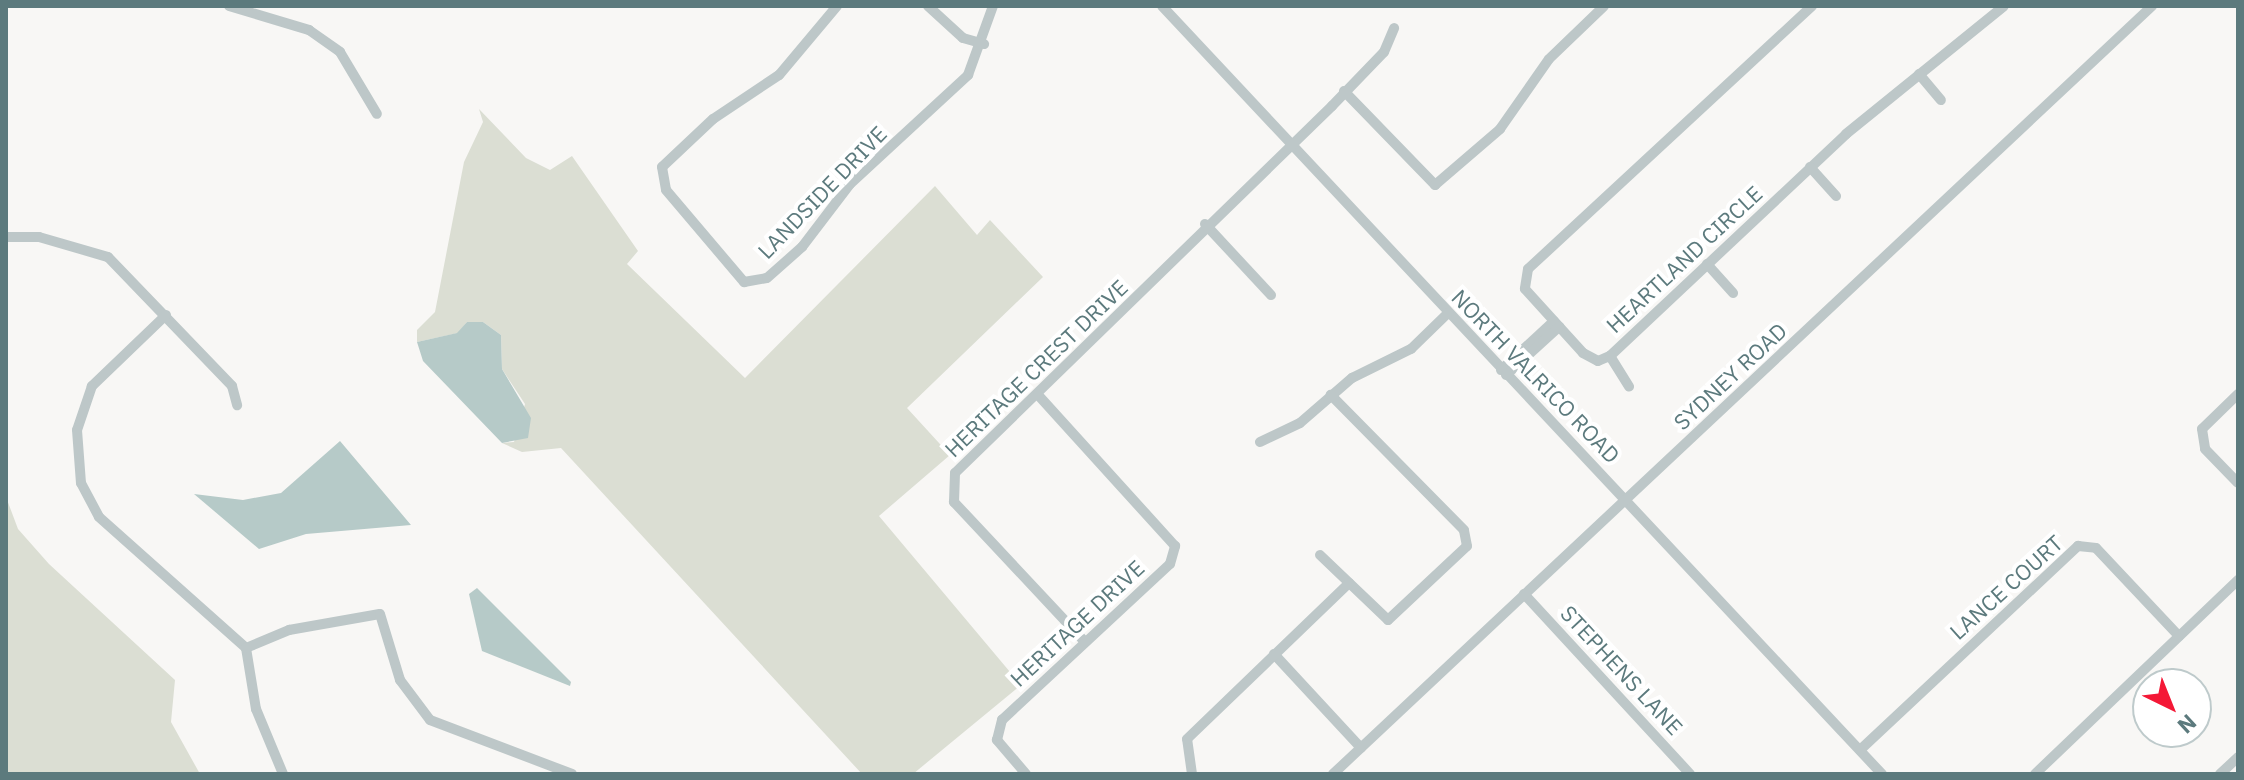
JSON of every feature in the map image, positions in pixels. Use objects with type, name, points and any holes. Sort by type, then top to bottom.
[{"type":"street","points":[[229,6],[309,30],[340,52],[377,114]]},
{"type":"street","name":"LANDSIDE DRIVE","points":[[837,6],[779,75],[713,119],[662,167],[666,190],[744,282],[767,278],[802,247],[850,184],[968,75],[984,44],[993,6]]},
{"type":"street","points":[[928,6],[963,38],[984,44]]},
{"type":"street","name":"NORTH VALRICO ROAD","points":[[1162,6],[1882,774]]},
{"type":"street","points":[[1344,91],[1435,185],[1500,129],[1549,59],[1604,6]]},
{"type":"street","name":"HEARTLAND CIRCLE","points":[[1812,6],[1528,269],[1525,289],[1583,353],[1598,361],[1610,356],[1810,167],[2004,6]]},
{"type":"street","name":"SYDNEY ROAD","points":[[1333,774],[2152,6]]},
{"type":"street","name":"HERITAGE CREST DRIVE","points":[[1085,642],[949,491],[955,473],[1138,302],[1160,266],[1292,144],[1384,52],[1394,28]]},
{"type":"street","points":[[1919,74],[1941,100]]},
{"type":"street","points":[[1810,167],[1836,196]]},
{"type":"street","points":[[1205,224],[1271,295]]},
{"type":"street","points":[[6,237],[39,237],[108,257],[232,386],[237,405]]},
{"type":"street","points":[[1707,264],[1733,293]]},
{"type":"street","points":[[1260,442],[1300,423],[1331,395],[1411,349],[1448,313]]},
{"type":"street","points":[[166,315],[92,386],[77,430],[77,466],[99,517],[246,648],[256,709],[283,774]]},
{"type":"street","points":[[1504,373],[1556,324]]},
{"type":"street","points":[[1610,356],[1629,387]]},
{"type":"street","points":[[2238,394],[2202,429],[2205,449],[2238,483]]},
{"type":"street","name":"HERITAGE DRIVE","points":[[1026,774],[997,740],[997,729],[1170,564],[1175,546],[1038,395]]},
{"type":"street","points":[[1320,555],[1388,620],[1467,546],[1464,530],[1331,395]]},
{"type":"street","name":"LANCE COURT","points":[[1860,750],[2078,546],[2096,548],[2179,636]]},
{"type":"street","points":[[2035,774],[2238,580]]},
{"type":"street","points":[[1192,774],[1187,739],[1349,583]]},
{"type":"street","name":"STEPHENS LANE","points":[[1524,594],[1690,774]]},
{"type":"street","points":[[246,648],[289,630],[380,614],[400,680],[430,720],[572,774]]},
{"type":"street","points":[[1274,654],[1361,748]]},
{"type":"street","points":[[2220,774],[2238,757]]},
{"type":"shaded area","points":[[479,109],[526,158],[550,170],[572,156],[638,251],[627,264],[745,378],[935,186],[977,235],[990,220],[1043,277],[907,408],[950,455],[879,516],[1021,685],[913,774],[862,774],[561,448],[522,452],[502,443],[514,442],[525,404],[502,369],[501,335],[483,322],[467,322],[458,333],[417,342],[417,330],[435,312],[464,162],[483,122]]},
{"type":"shaded area","points":[[467,322],[483,322],[501,335],[502,369],[531,418],[528,438],[502,443],[423,361],[417,342],[457,333]]},
{"type":"shaded area","points":[[340,441],[411,525],[306,534],[259,549],[194,494],[243,500],[281,493]]},
{"type":"shaded area","points":[[6,497],[18,529],[49,564],[175,680],[171,722],[200,774],[6,774]]},
{"type":"shaded area","points":[[477,588],[571,682],[570,686],[482,651],[469,594]]}]
